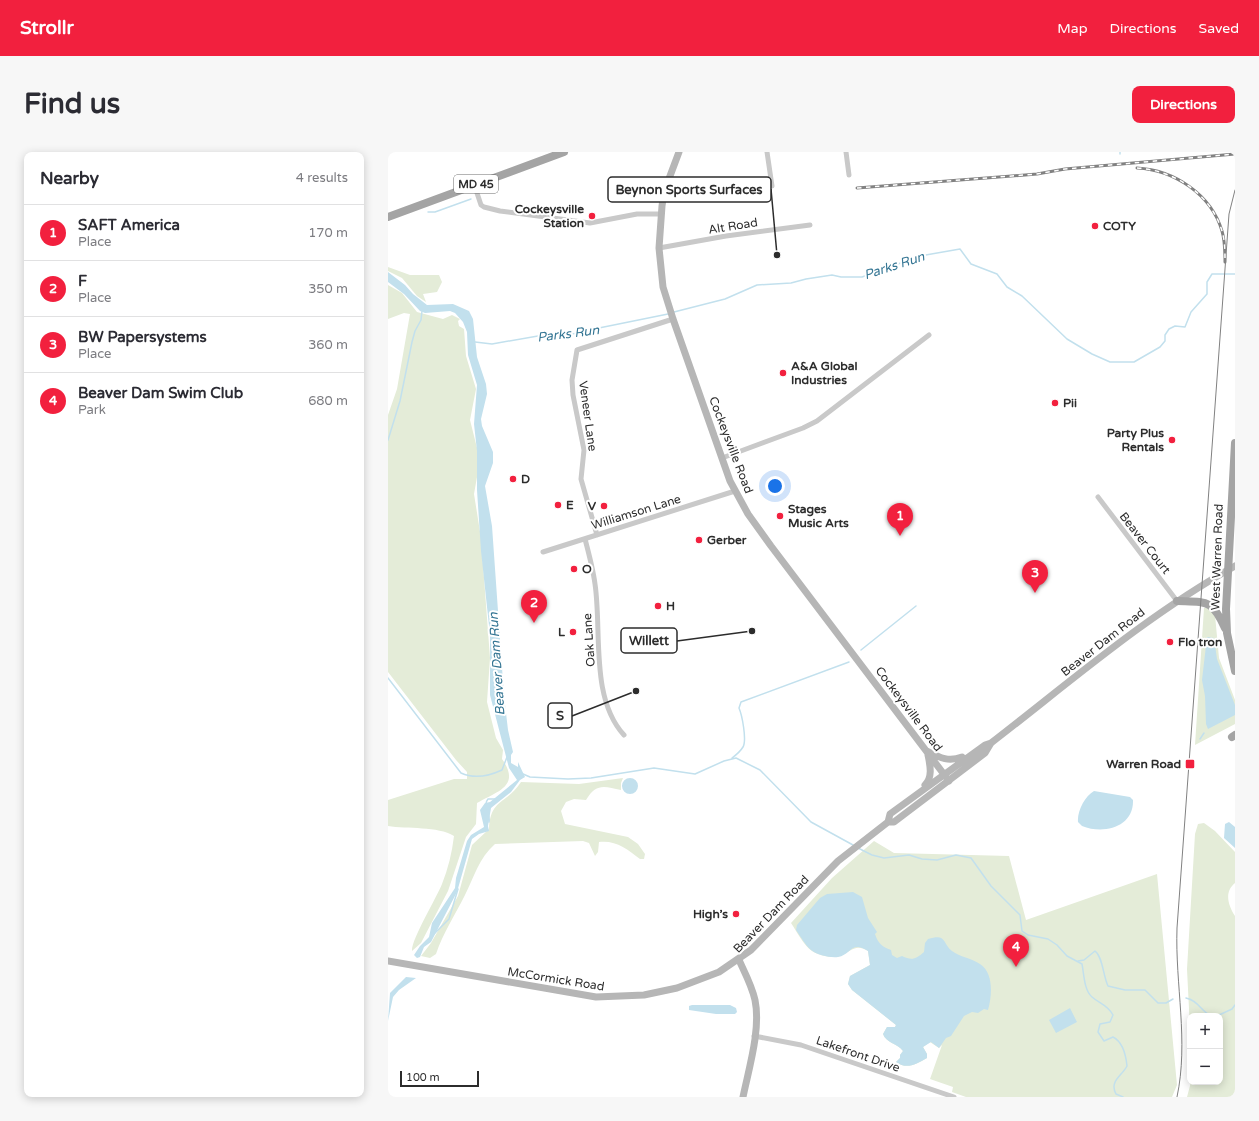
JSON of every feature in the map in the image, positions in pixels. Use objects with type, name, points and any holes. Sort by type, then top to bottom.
[{"type":"main road","name":"MD 45","points":[[388,217],[564,152]]},
{"type":"main road","name":"Cockeysville Road","points":[[679,152],[664,192],[661,214],[659,248],[662,279],[672,315],[735,491],[771,546],[949,781]]},
{"type":"main road","name":"West Warren Road","points":[[1235,443],[1231,568],[1227,633],[1235,671]]},
{"type":"main road","name":"Beaver Dam Road","points":[[743,1097],[756,1018],[755,1001],[751,985],[739,960],[763,939],[847,854],[868,837],[888,822],[894,822],[949,781],[985,752],[991,743],[1137,629],[1177,600],[1231,568]]},
{"type":"main road","points":[[1177,600],[1208,604],[1219,614],[1227,633]]},
{"type":"main road","name":"Beaver Dam Road","points":[[888,822],[890,814],[985,744],[991,743]]},
{"type":"main road","points":[[927,751],[950,760],[972,754]]},
{"type":"main road","points":[[917,794],[928,782],[930,763],[927,751]]},
{"type":"main road","name":"McCormick Road","points":[[388,961],[563,993],[609,998],[644,995],[677,988],[707,978],[739,960]]},
{"type":"street","points":[[767,152],[772,186]]},
{"type":"street","points":[[846,152],[849,175]]},
{"type":"street","points":[[474,184],[481,205],[500,211],[590,223],[637,214],[661,214]]},
{"type":"street","name":"Alt Road","points":[[659,248],[810,225]]},
{"type":"street","name":"Veneer Lane","points":[[597,534],[581,479],[584,450],[573,394],[572,380],[577,350],[672,315]]},
{"type":"street","points":[[722,458],[803,428],[817,420],[929,335]]},
{"type":"street","name":"Williamson Lane","points":[[543,552],[735,491]]},
{"type":"street","name":"Beaver Court","points":[[1098,498],[1177,600]]},
{"type":"street","name":"Oak Lane","points":[[584,539],[595,584],[602,687],[613,721],[624,735]]},
{"type":"street","name":"Lakefront Drive","points":[[754,1036],[801,1045],[954,1097]]},
{"type":"green space","points":[[388,267],[410,275],[439,275],[442,282],[437,292],[423,294],[426,302],[417,296],[402,278],[388,271]]},
{"type":"green space","points":[[388,285],[402,293],[417,312],[443,319],[452,315],[460,319],[458,321],[459,326],[464,329],[466,356],[476,389],[470,420],[480,460],[474,494],[481,538],[490,658],[487,702],[496,738],[503,750],[502,759],[509,776],[508,782],[504,787],[477,803],[476,824],[466,837],[448,891],[421,943],[412,951],[416,938],[444,878],[451,855],[454,836],[431,829],[388,826],[388,800],[454,779],[467,779],[467,772],[388,672],[388,415],[397,389],[410,314],[404,313],[388,319]]},
{"type":"green space","points":[[1204,608],[1209,608],[1215,615],[1219,658],[1235,700],[1235,724],[1195,745]]},
{"type":"green space","points":[[623,778],[621,790],[610,787],[597,788],[586,800],[574,799],[566,802],[561,811],[565,824],[628,837],[638,844],[645,854],[644,859],[640,859],[621,846],[611,842],[599,842],[598,852],[595,856],[589,843],[583,841],[495,844],[489,849],[477,868],[436,954],[430,958],[421,956],[431,943],[458,896],[472,845],[489,829],[492,812],[500,802],[516,789],[521,782],[579,784]]},
{"type":"green space","points":[[1204,823],[1215,831],[1235,852],[1235,883],[1229,890],[1228,899],[1235,916],[1235,1097],[1187,1097],[1190,1085],[1223,1085],[1223,1013],[1189,1013],[1187,969],[1195,834],[1198,824]]},
{"type":"green space","points":[[874,841],[894,853],[1009,856],[1026,920],[1157,874],[1177,1085],[1172,1097],[966,1097],[952,1092],[953,1087],[930,1079],[942,1045],[939,1048],[930,1042],[923,1047],[927,1054],[927,1058],[915,1064],[904,1066],[896,1062],[900,1058],[903,1051],[901,1048],[884,1037],[883,1034],[887,1027],[895,1027],[896,1025],[852,990],[848,984],[850,976],[870,965],[868,951],[856,948],[837,957],[818,954],[806,946],[791,923],[832,878]]},
{"type":"water","name":"Beaver Dam Run","points":[[388,272],[427,305],[453,304],[469,311],[473,319],[477,357],[486,384],[487,394],[481,419],[482,426],[493,452],[493,463],[485,486],[492,526],[504,696],[508,730],[513,752],[511,755],[511,763],[518,767],[518,762],[525,777],[520,780],[511,792],[491,808],[488,826],[489,831],[479,834],[472,839],[457,892],[431,942],[424,947],[420,957],[417,958],[414,955],[429,937],[432,923],[455,888],[456,878],[467,841],[471,835],[484,827],[480,810],[485,803],[490,802],[517,780],[509,768],[490,695],[490,635],[481,551],[477,490],[477,451],[474,424],[477,385],[468,355],[467,332],[463,322],[455,313],[450,311],[425,313],[420,311],[404,294],[388,282]]},
{"type":"water","points":[[1207,637],[1214,638],[1217,659],[1235,705],[1235,715],[1208,729],[1206,724],[1205,696],[1202,680]]},
{"type":"water","points":[[630,778],[637,783],[638,786],[633,793],[630,794],[623,789],[622,786],[627,779]]},
{"type":"water","points":[[1094,791],[1130,797],[1133,800],[1129,817],[1116,826],[1108,829],[1099,830],[1082,826],[1078,822],[1080,809],[1088,796]]},
{"type":"water","points":[[1229,822],[1235,827],[1235,848],[1224,838],[1225,824]]},
{"type":"water","points":[[853,892],[862,897],[868,918],[877,932],[875,934],[878,940],[885,948],[891,950],[892,955],[897,958],[902,956],[911,959],[916,958],[924,952],[925,943],[928,939],[938,937],[943,940],[952,951],[980,964],[988,973],[991,992],[988,1010],[984,1009],[978,1013],[972,1012],[964,1016],[951,1036],[946,1038],[939,1048],[931,1042],[923,1047],[927,1054],[927,1058],[915,1064],[904,1066],[896,1062],[900,1058],[903,1051],[901,1048],[884,1037],[883,1034],[887,1027],[895,1027],[896,1025],[852,990],[848,984],[850,976],[870,965],[868,951],[858,947],[842,956],[824,956],[811,950],[796,930],[797,925],[820,898],[827,894]]},
{"type":"water","points":[[406,977],[416,978],[399,990],[393,997],[388,1021],[390,993]]},
{"type":"water","points":[[730,1005],[736,1008],[737,1012],[735,1014],[716,1014],[689,1010],[689,1006]]},
{"type":"water","points":[[1070,1008],[1077,1022],[1056,1033],[1049,1020]]},
{"type":"waterway","points":[[428,212],[435,212],[471,199]]},
{"type":"waterway","name":"Parks Run","points":[[674,312],[725,299],[757,285],[791,283],[832,275],[841,277],[862,277],[920,256],[960,249],[971,264],[997,274],[1007,287],[1022,296],[1067,339],[1092,354],[1110,362],[1134,362],[1160,347],[1165,341],[1165,335],[1169,329],[1175,326],[1185,327],[1191,312],[1207,294],[1207,282],[1212,274],[1235,274]]},
{"type":"waterway","points":[[388,440],[400,401],[412,342],[415,331],[421,320],[422,311]]},
{"type":"waterway","name":"Parks Run","points":[[475,342],[492,344],[555,333],[582,334],[594,329],[668,314]]},
{"type":"waterway","points":[[861,650],[916,606]]},
{"type":"waterway","points":[[732,758],[741,750],[744,744],[744,728],[739,708],[741,702],[849,662]]},
{"type":"waterway","points":[[388,678],[461,773],[476,776],[497,772],[502,770],[507,757]]},
{"type":"waterway","points":[[1200,739],[1204,733]]},
{"type":"waterway","name":"Beaver Dam Run","points":[[523,774],[530,777],[568,779],[591,778],[654,768],[695,774],[724,761],[736,758],[760,770],[811,822],[853,845]]},
{"type":"waterway","points":[[489,822],[486,802],[488,799],[496,799]]},
{"type":"waterway","name":"Beaver Dam Run","points":[[858,848],[872,855],[884,858],[909,855],[922,859],[937,860],[956,855],[971,858],[991,886],[1020,915],[1022,931],[1028,935],[1048,939],[1057,945],[1067,956],[1082,964],[1089,994],[1106,1007],[1113,1015],[1110,1022],[1100,1024],[1098,1032],[1104,1041],[1113,1037],[1122,1046],[1127,1066],[1115,1082],[1114,1089],[1116,1094],[1123,1097]]},
{"type":"waterway","points":[[434,934],[449,919],[458,889]]},
{"type":"waterway","points":[[1078,961],[1084,960],[1095,951],[1100,958],[1108,986],[1125,990],[1145,990],[1158,1003],[1166,1003],[1173,999]]},
{"type":"waterway","points":[[1186,998],[1197,1004],[1206,1013]]},
{"type":"waterway","points":[[1223,1013],[1232,1009],[1235,1005]]},
{"type":"tram line","points":[[1177,1097],[1182,1055],[1177,928],[1229,214],[1235,190]]},
{"type":"railway","points":[[857,188],[1037,174],[1065,169],[1235,154]]},
{"type":"railway","points":[[1137,168],[1164,173],[1189,186],[1200,195],[1217,218],[1222,231],[1225,262]]},
{"type":"place","name":"Cockeysville Station","points":[[592,216]]},
{"type":"place","name":"COTY","points":[[1095,226]]},
{"type":"place","name":"Beynon Sports Surfaces","points":[[777,255]]},
{"type":"place","name":"A&A Global Industries","points":[[783,373]]},
{"type":"place","name":"Pii","points":[[1055,403]]},
{"type":"place","name":"Party Plus Rentals","points":[[1172,440]]},
{"type":"place","name":"D","points":[[513,479]]},
{"type":"place","name":"E","points":[[558,505]]},
{"type":"place","name":"V","points":[[604,506]]},
{"type":"place","name":"Stages Music Arts","points":[[780,516]]},
{"type":"place","name":"SAFT America","points":[[900,536]]},
{"type":"place","name":"Gerber","points":[[699,540]]},
{"type":"place","name":"O","points":[[574,569]]},
{"type":"place","name":"BW Papersystems","points":[[1035,593]]},
{"type":"place","name":"H","points":[[658,606]]},
{"type":"place","name":"F","points":[[534,623]]},
{"type":"place","name":"Willett","points":[[752,631]]},
{"type":"place","name":"L","points":[[573,632]]},
{"type":"place","name":"Flo tron","points":[[1170,642]]},
{"type":"place","name":"S","points":[[636,691]]},
{"type":"place","name":"Warren Road","points":[[1190,764]]},
{"type":"place","name":"High’s","points":[[736,914]]},
{"type":"place","name":"Beaver Dam Swim Club","points":[[1016,967]]}]
